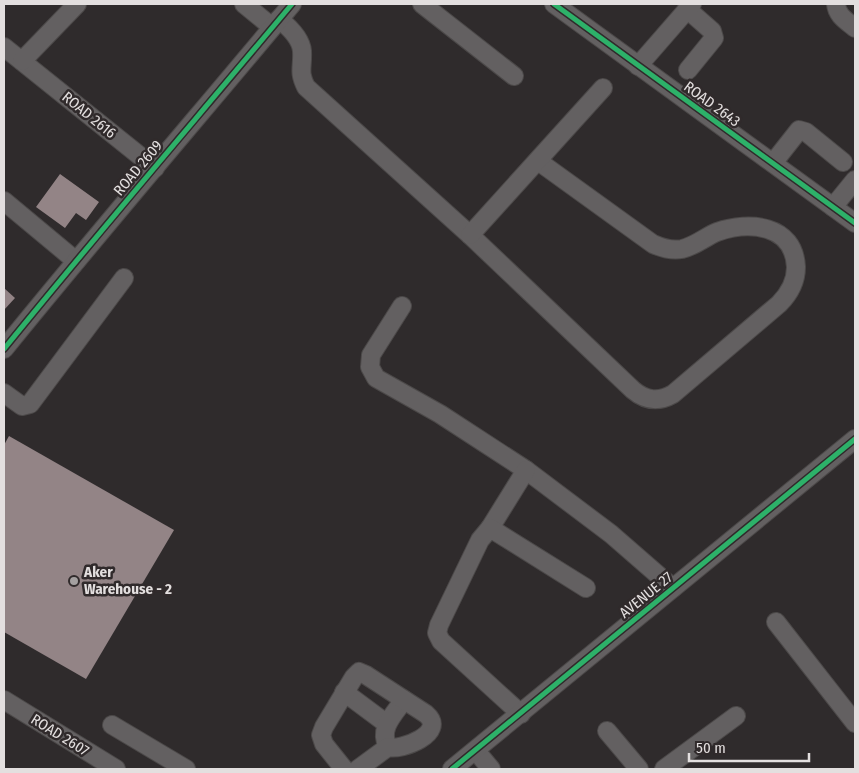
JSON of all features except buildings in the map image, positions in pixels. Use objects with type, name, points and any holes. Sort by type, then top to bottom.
[{"type":"street","points":[[22,62],[77,4]]},
{"type":"street","points":[[244,4],[276,23],[293,30],[302,49],[301,76],[306,87],[470,235],[633,390],[643,397],[662,399],[674,394],[779,304],[787,296],[793,285],[796,273],[795,261],[785,239],[775,231],[764,227],[752,226],[735,228],[718,232],[682,249],[662,248],[653,244],[538,161]]},
{"type":"street","name":"ROAD 2609","points":[[4,349],[292,4]]},
{"type":"street","points":[[422,4],[514,76]]},
{"type":"street","name":"ROAD 2643","points":[[554,4],[855,224]]},
{"type":"street","points":[[836,4],[836,10],[840,16],[855,28]]},
{"type":"street","points":[[638,66],[689,6],[712,31],[714,38],[688,70]]},
{"type":"street","name":"ROAD 2616","points":[[4,46],[155,168]]},
{"type":"street","points":[[470,235],[603,88]]},
{"type":"street","points":[[773,163],[799,130],[806,132],[844,162]]},
{"type":"street","points":[[833,207],[855,180]]},
{"type":"street","points":[[4,201],[76,261]]},
{"type":"street","points":[[4,393],[22,406],[30,404],[124,278]]},
{"type":"street","points":[[402,306],[371,356],[369,362],[372,373],[382,382],[440,414],[526,470],[611,534],[673,588]]},
{"type":"street","name":"AVENUE 27","points":[[452,769],[855,439]]},
{"type":"street","points":[[521,714],[441,640],[437,633],[439,625],[480,540],[490,528],[526,470]]},
{"type":"street","points":[[490,528],[586,588]]},
{"type":"street","points":[[776,622],[855,723]]},
{"type":"street","points":[[344,769],[324,744],[321,736],[344,692],[356,674],[363,673],[430,718],[432,727],[430,732],[422,738],[396,748],[388,747],[358,769]]},
{"type":"street","points":[[344,692],[387,724]]},
{"type":"street","name":"ROAD 2607","points":[[4,700],[93,763],[116,769]]},
{"type":"street","points":[[388,747],[384,736],[387,724],[404,700]]},
{"type":"street","points":[[664,769],[736,716]]},
{"type":"street","points":[[112,725],[186,769]]},
{"type":"street","points":[[607,731],[639,769]]},
{"type":"street","points":[[476,751],[491,769]]},
{"type":"cycle path","points":[[4,349],[292,4]]},
{"type":"cycle path","points":[[554,4],[855,223]]},
{"type":"cycle path","points":[[452,769],[855,439]]},
{"type":"place","name":"Aker Warehouse - 2","points":[[74,581]]}]
